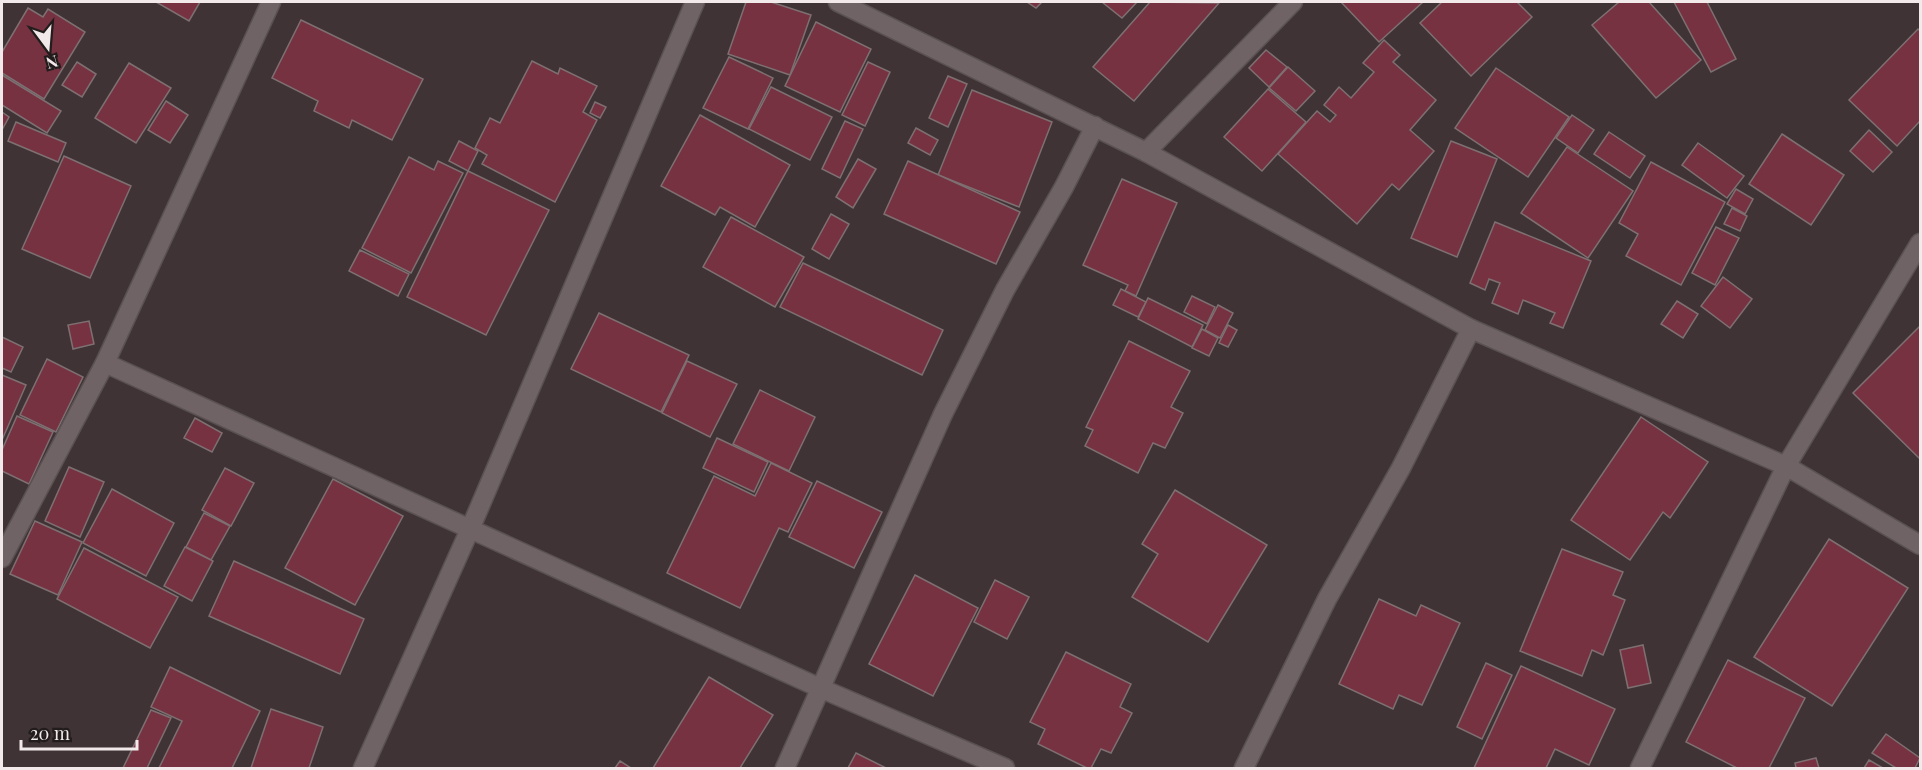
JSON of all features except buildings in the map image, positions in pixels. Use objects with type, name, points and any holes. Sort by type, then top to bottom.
[{"type":"street","points":[[2,558],[105,363],[271,2]]},
{"type":"street","points":[[363,768],[471,527],[695,2]]},
{"type":"street","points":[[838,2],[1146,152],[1472,329],[1786,466],[1920,545]]},
{"type":"street","points":[[1146,152],[1293,2]]},
{"type":"street","points":[[784,768],[943,414],[1005,290],[1064,187],[1095,126]]},
{"type":"street","points":[[1640,768],[1786,466],[1920,243]]},
{"type":"street","points":[[1244,768],[1327,599],[1401,468],[1472,329]]},
{"type":"street","points":[[105,363],[471,527],[820,688],[1005,768]]}]
